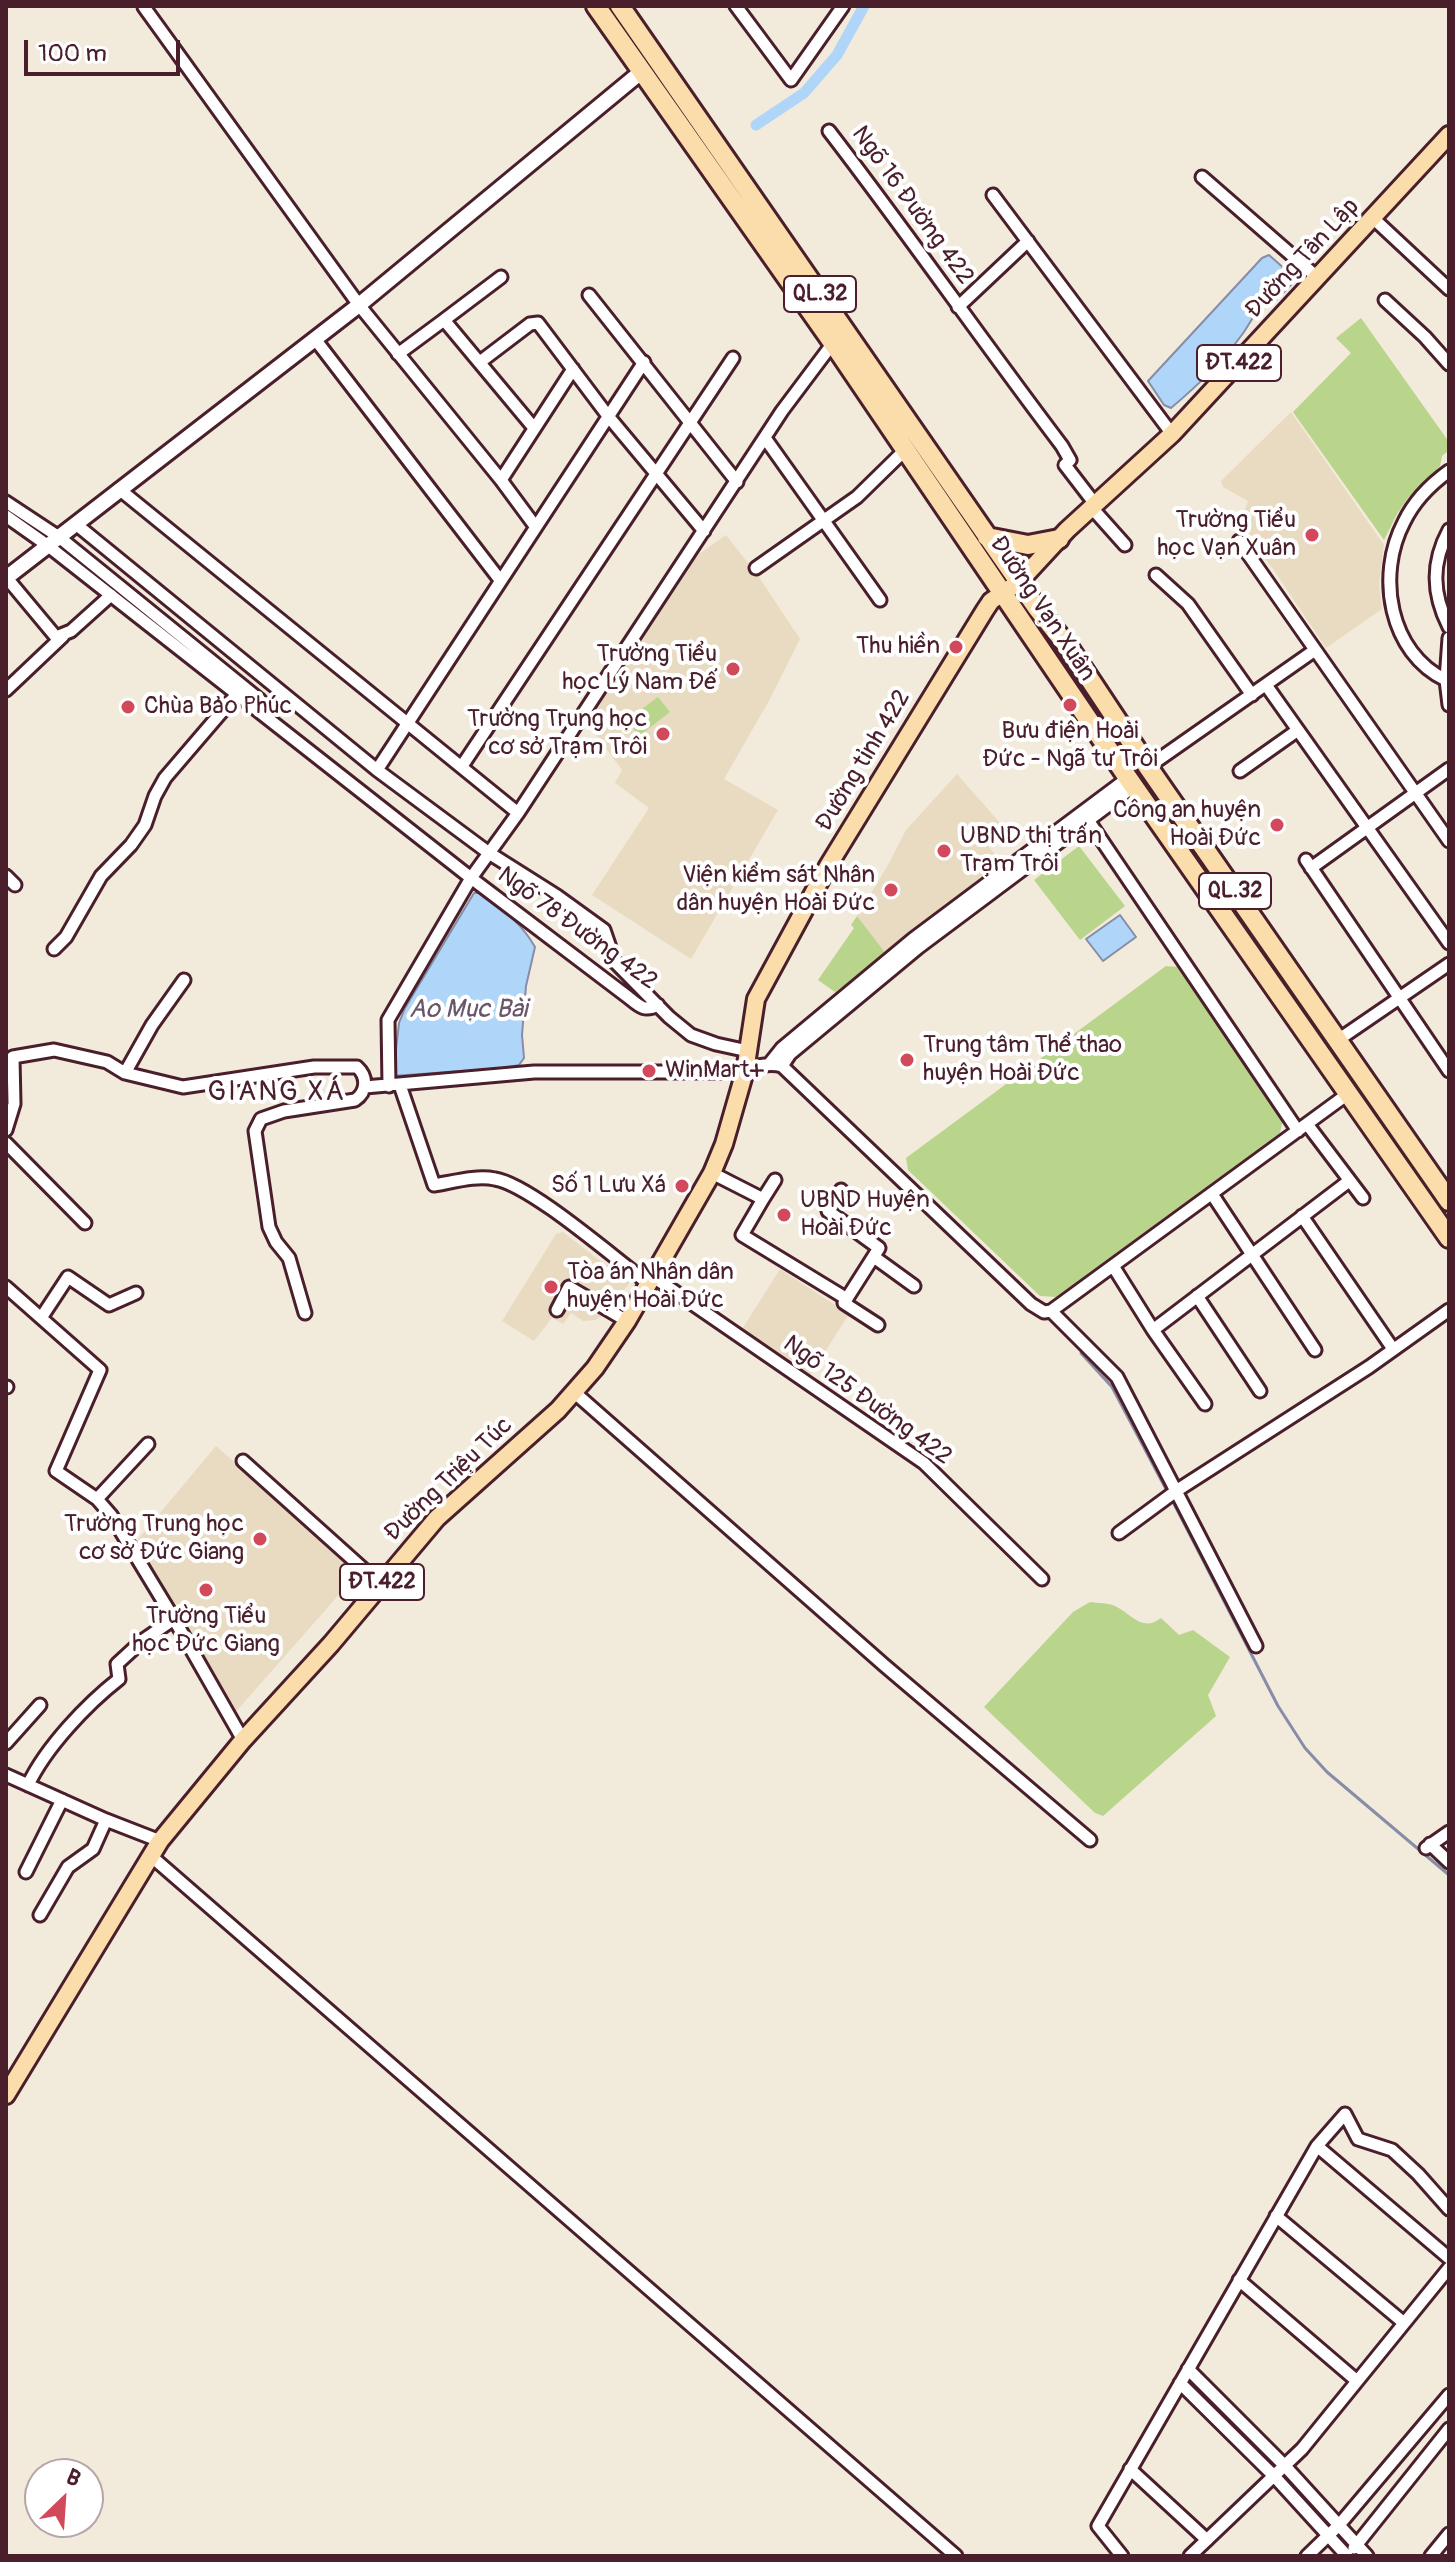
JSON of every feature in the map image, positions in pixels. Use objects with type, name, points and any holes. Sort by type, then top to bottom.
[{"type":"highway","name":"Đường Vạn Xuân","points":[[596,6],[833,343],[1131,782],[1449,1238]]},
{"type":"highway","name":"Đường Vạn Xuân","points":[[620,6],[987,537],[1069,648],[1449,1201]]},
{"type":"highway","points":[[730,198],[747,188]]},
{"type":"highway","points":[[987,537],[1028,545],[1059,539]]},
{"type":"highway","points":[[1239,936],[1257,922]]},
{"type":"main road","name":"Đường Tân Lập","points":[[1019,582],[1093,506],[1172,434],[1449,135]]},
{"type":"main road","name":"Đường tỉnh 422","points":[[745,1071],[756,999],[828,866],[985,610],[1019,582]]},
{"type":"main road","name":"Đường Triệu Túc","points":[[6,2095],[160,1841],[243,1740],[331,1644],[437,1518],[558,1410],[595,1368],[627,1321],[712,1173],[724,1144],[745,1071]]},
{"type":"street","points":[[736,6],[791,80],[841,8]]},
{"type":"street","points":[[144,7],[359,305],[535,526]]},
{"type":"street","points":[[63,636],[53,634],[6,577],[359,305],[641,72]]},
{"type":"street","name":"Ngõ 16 Đường 422","points":[[829,131],[1062,446],[1070,460],[1065,465],[1125,545]]},
{"type":"street","points":[[1202,177],[1318,278]]},
{"type":"street","points":[[993,195],[1172,434]]},
{"type":"street","points":[[1374,219],[1449,289]]},
{"type":"street","name":"Ngõ 16 Đường 422","points":[[958,307],[1028,241]]},
{"type":"street","points":[[398,354],[501,277]]},
{"type":"street","points":[[589,295],[737,482]]},
{"type":"street","points":[[1385,300],[1449,364]]},
{"type":"street","points":[[444,320],[534,428]]},
{"type":"street","points":[[480,362],[535,322],[541,325],[608,416],[704,531]]},
{"type":"street","points":[[315,339],[500,580]]},
{"type":"street","points":[[394,1086],[388,1020],[471,878],[518,813],[765,438],[833,343]]},
{"type":"street","points":[[462,766],[733,358]]},
{"type":"street","points":[[377,770],[644,362]]},
{"type":"street","points":[[501,480],[573,369]]},
{"type":"street","points":[[765,438],[880,600]]},
{"type":"street","points":[[756,568],[857,497],[905,450]]},
{"type":"street","points":[[1446,680],[1422,666],[1398,630],[1390,592],[1390,574],[1397,537],[1404,522],[1422,495],[1449,471]]},
{"type":"street","points":[[119,489],[518,813]]},
{"type":"street","points":[[6,502],[260,700]]},
{"type":"street","points":[[6,516],[53,541]]},
{"type":"street","points":[[77,525],[377,770],[489,853],[604,930],[615,962],[691,1035],[748,1051]]},
{"type":"street","points":[[1449,530],[1439,550],[1435,583],[1438,603],[1449,627]]},
{"type":"street","name":"Ngõ 78 Đường 422","points":[[53,541],[111,595],[471,878],[644,1009],[658,1005]]},
{"type":"street","points":[[1239,541],[1449,841]]},
{"type":"street","points":[[1156,575],[1188,604],[1252,695]]},
{"type":"street","points":[[6,690],[111,595]]},
{"type":"street","points":[[1449,638],[1446,680],[1449,705]]},
{"type":"street","points":[[1148,767],[1315,650]]},
{"type":"street","points":[[1266,685],[1369,826],[1449,943]]},
{"type":"street","points":[[54,949],[66,937],[101,876],[131,845],[145,825],[165,778],[237,694]]},
{"type":"street","points":[[1240,771],[1298,730]]},
{"type":"street","points":[[1449,769],[1369,826],[1308,864],[1449,1071]]},
{"type":"street","points":[[365,1087],[534,1072],[745,1071],[776,1064],[919,947],[1088,820],[1131,782]]},
{"type":"street","points":[[776,1064],[782,1048],[913,939],[1131,782]]},
{"type":"street","points":[[1088,820],[1303,1128],[1363,1198]]},
{"type":"street","points":[[604,979],[615,962]]},
{"type":"street","points":[[1338,1040],[1449,964]]},
{"type":"street","points":[[125,1073],[152,1025],[184,980]]},
{"type":"street","points":[[6,1130],[14,1104],[13,1057],[54,1050],[107,1062],[125,1073],[183,1087],[314,1067],[351,1066],[363,1072],[365,1087],[362,1095],[355,1100],[284,1111],[261,1119],[255,1131],[269,1227],[289,1258],[305,1313]]},
{"type":"street","points":[[776,1064],[1031,1304],[1044,1312],[1051,1311],[1349,1093]]},
{"type":"street","name":"Ngõ 125 Đường 422","points":[[394,1086],[434,1185],[487,1178],[508,1182],[529,1194],[650,1280],[924,1463],[1042,1579]]},
{"type":"street","points":[[6,1143],[85,1223]]},
{"type":"street","points":[[712,1173],[763,1199]]},
{"type":"street","points":[[775,1180],[742,1235],[847,1299]]},
{"type":"street","points":[[1153,1330],[1349,1181]]},
{"type":"street","points":[[841,1190],[828,1211],[879,1248],[844,1303],[878,1325]]},
{"type":"street","points":[[1212,1194],[1254,1253],[1315,1350]]},
{"type":"street","points":[[1302,1216],[1393,1349]]},
{"type":"street","points":[[874,1257],[914,1286]]},
{"type":"street","points":[[1113,1266],[1205,1404]]},
{"type":"street","points":[[41,1318],[68,1277],[109,1305],[136,1293]]},
{"type":"street","points":[[6,1287],[100,1370],[56,1471],[97,1499],[130,1544],[243,1740]]},
{"type":"street","points":[[557,1310],[569,1287],[627,1321]]},
{"type":"street","points":[[1197,1296],[1260,1391]]},
{"type":"street","points":[[1119,1533],[1176,1491],[1449,1310]]},
{"type":"street","points":[[1051,1311],[1117,1377],[1256,1646]]},
{"type":"street","points":[[574,1392],[872,1655],[1090,1840]]},
{"type":"street","points":[[97,1499],[148,1444]]},
{"type":"street","points":[[243,1461],[380,1584]]},
{"type":"street","points":[[28,1785],[49,1750],[96,1697],[119,1679],[117,1664],[142,1641],[174,1619]]},
{"type":"street","points":[[6,1743],[40,1705]]},
{"type":"street","points":[[6,1775],[160,1841]]},
{"type":"street","points":[[26,1872],[62,1800]]},
{"type":"street","points":[[40,1915],[68,1867],[93,1849],[106,1820]]},
{"type":"street","points":[[1449,1832],[1428,1846],[1449,1862]]},
{"type":"street","points":[[151,1856],[956,2556]]},
{"type":"street","points":[[1122,2556],[1098,2526],[1317,2146],[1345,2114],[1358,2139],[1392,2150],[1449,2209]]},
{"type":"street","points":[[1317,2146],[1449,2258]]},
{"type":"street","points":[[1276,2216],[1404,2323]]},
{"type":"street","points":[[1190,2556],[1302,2449],[1449,2268]]},
{"type":"street","points":[[1239,2280],[1357,2381]]},
{"type":"street","points":[[1188,2369],[1285,2466],[1367,2556]]},
{"type":"street","points":[[1180,2383],[1274,2476],[1346,2556],[1449,2429]]},
{"type":"street","points":[[1307,2556],[1339,2525],[1449,2395]]},
{"type":"street","points":[[1130,2469],[1207,2540]]},
{"type":"street","points":[[1432,2556],[1449,2534]]},
{"type":"shaded area","name":"Trường Tiểu học Vạn Xuân","points":[[1291,412],[1384,545],[1379,584],[1382,609],[1326,648],[1239,525],[1248,501],[1223,487],[1221,481]]},
{"type":"shaded area","points":[[726,535],[759,577],[800,639],[724,779],[778,810],[691,959],[592,895],[649,808],[615,783],[622,770],[585,720],[608,686],[621,676],[618,670],[692,559]]},
{"type":"shaded area","name":"UBND thị trấn Trạm Trôi","points":[[957,774],[1000,823],[981,838],[1007,868],[887,955],[857,916],[906,830]]},
{"type":"shaded area","points":[[563,1232],[599,1260],[633,1279],[603,1315],[595,1320],[583,1321],[571,1313],[563,1324],[552,1318],[534,1341],[502,1321],[556,1234]]},
{"type":"shaded area","points":[[780,1269],[849,1314],[809,1377],[741,1331]]},
{"type":"shaded area","points":[[216,1446],[359,1572],[232,1716],[134,1544]]},
{"type":"green space","points":[[1361,318],[1449,442],[1449,450],[1442,456],[1440,466],[1408,498],[1384,540],[1293,412],[1351,353],[1336,338]]},
{"type":"green space","points":[[658,697],[670,712],[639,736],[627,720]]},
{"type":"green space","points":[[1079,846],[1125,906],[1080,940],[1034,880]]},
{"type":"green space","points":[[857,916],[887,955],[835,992],[818,980],[854,928],[851,925]]},
{"type":"green space","points":[[1166,966],[1179,967],[1283,1119],[1280,1133],[1056,1297],[1040,1296],[908,1170],[906,1158]]},
{"type":"green space","points":[[1090,1602],[1115,1606],[1143,1623],[1161,1618],[1179,1635],[1193,1630],[1230,1657],[1208,1695],[1216,1716],[1103,1816],[1095,1813],[984,1707],[1073,1612]]},
{"type":"water","points":[[1269,255],[1295,278],[1291,285],[1274,302],[1267,301],[1262,305],[1234,346],[1199,383],[1171,408],[1164,405],[1148,381],[1262,258]]},
{"type":"water","name":"Ao Mục Bài","points":[[474,893],[487,898],[511,917],[535,947],[526,986],[522,1035],[524,1058],[519,1065],[504,1068],[393,1076],[399,1023],[405,1008]]},
{"type":"water","points":[[1120,915],[1136,937],[1103,961],[1086,939]]},
{"type":"waterway","points":[[756,125],[804,93],[837,55],[864,6]]},
{"type":"waterway","points":[[1081,1353],[1112,1387],[1167,1491]]},
{"type":"waterway","points":[[1171,1498],[1278,1706],[1305,1748],[1327,1772],[1449,1875]]},
{"type":"place","name":"Trường Tiểu học Vạn Xuân","points":[[1312,535]]},
{"type":"place","name":"Thu hiền","points":[[956,647]]},
{"type":"place","name":"Trường Tiểu học Lý Nam Đế","points":[[733,669]]},
{"type":"place","name":"Bưu điện Hoài Đức - Ngã tư Trôi","points":[[1070,705]]},
{"type":"place","name":"Chùa Bảo Phúc","points":[[128,707]]},
{"type":"place","name":"Trường Trung học cơ sở Trạm Trôi","points":[[663,734]]},
{"type":"place","name":"Công an huyện Hoài Đức","points":[[1277,825]]},
{"type":"place","name":"UBND thị trấn Trạm Trôi","points":[[944,851]]},
{"type":"place","name":"Viện kiểm sát Nhân dân huyện Hoài Đức","points":[[891,890]]},
{"type":"place","name":"Trung tâm Thể thao huyện Hoài Đức","points":[[907,1060]]},
{"type":"place","name":"WinMart+","points":[[649,1071]]},
{"type":"place","name":"Số 1 Lưu Xá","points":[[682,1186]]},
{"type":"place","name":"UBND Huyện Hoài Đức","points":[[784,1215]]},
{"type":"place","name":"Tòa án Nhân dân huyện Hoài Đức","points":[[551,1287]]},
{"type":"place","name":"Trường Trung học cơ sở Đức Giang","points":[[260,1539]]},
{"type":"place","name":"Trường Tiểu học Đức Giang","points":[[206,1590]]},
{"type":"district","name":"GIANG XÁ","points":[[277,1093]]}]
